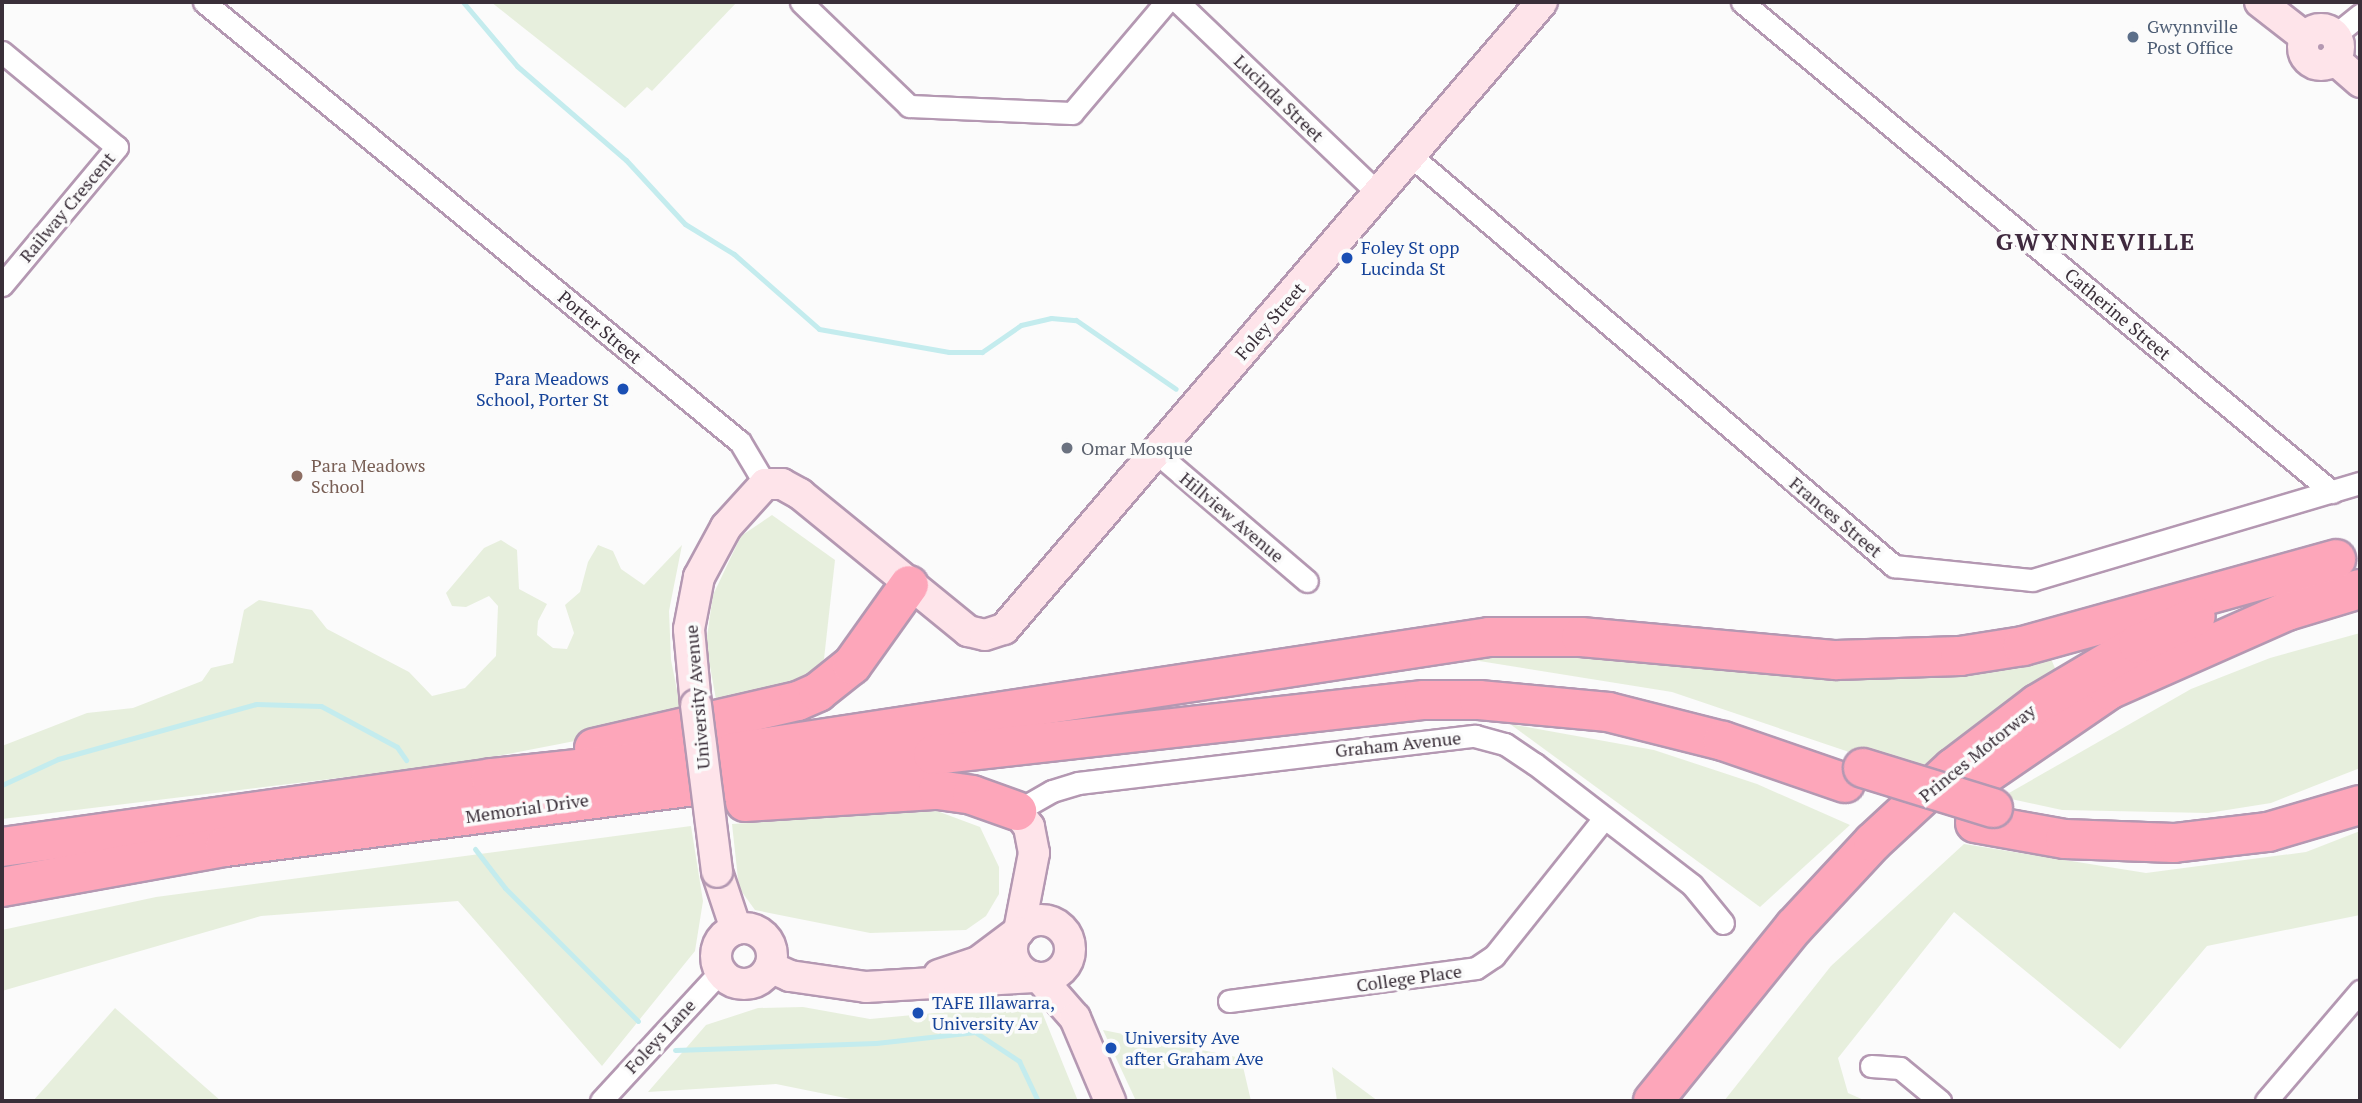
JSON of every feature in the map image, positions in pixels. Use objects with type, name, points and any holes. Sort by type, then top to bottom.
[{"type":"highway","points":[[1051,723],[1489,637],[1581,637],[1836,660],[1960,656],[2023,646],[2348,557]]},
{"type":"highway","name":"Princes Motorway","points":[[1653,1101],[1794,927],[1873,842],[1933,786],[2037,704],[2138,644],[2348,557]]},
{"type":"highway","points":[[493,795],[628,738],[798,701],[818,692],[852,665],[909,586]]},
{"type":"highway","name":"Princes Motorway","points":[[1687,1101],[1852,896],[1973,809],[2109,690],[2287,611],[2360,589]]},
{"type":"highway","points":[[1973,809],[2013,771],[2150,690],[2286,633],[2360,612]]},
{"type":"highway","points":[[1051,723],[1528,681],[1660,702],[1854,775],[2091,842],[2174,843],[2268,832],[2360,805]]},
{"type":"highway","name":"Memorial Drive","points":[[5,846],[493,795],[1051,723]]},
{"type":"highway","points":[[1973,809],[2080,822],[2183,823],[2276,810],[2360,783]]},
{"type":"highway","points":[[493,795],[937,790],[972,795],[1017,811]]},
{"type":"highway","name":"Memorial Drive","points":[[2,887],[493,795]]},
{"type":"highway","points":[[1622,1101],[1794,927]]},
{"type":"main road","name":"Foley Street","points":[[909,586],[968,631],[993,634],[1014,620],[1542,2]]},
{"type":"main road","points":[[2260,2],[2305,37],[2302,49],[2312,63],[2324,65],[2334,47],[2360,82]]},
{"type":"main road","points":[[765,484],[782,484],[800,494],[909,586]]},
{"type":"main road","name":"University Avenue","points":[[736,929],[717,872],[689,629],[699,577],[726,527],[765,484]]},
{"type":"main road","points":[[1017,811],[1029,827],[1034,860],[1044,896],[1068,940],[1079,1028]]},
{"type":"main road","points":[[1034,860],[1012,947],[1015,962],[1064,1001],[1079,1028],[1110,1101]]},
{"type":"main road","points":[[888,988],[967,967],[1030,922],[1045,921],[1068,940]]},
{"type":"main road","points":[[736,929],[762,934],[771,949],[770,967],[751,983],[734,982],[721,971],[718,946],[736,929]]},
{"type":"main road","points":[[770,967],[844,986],[888,988],[1037,978],[1063,969],[1068,940]]},
{"type":"street","points":[[801,2],[909,106],[1072,113],[1166,2]]},
{"type":"street","name":"Lucinda Street","points":[[1178,2],[1379,194]]},
{"type":"street","name":"Catherine Street","points":[[1742,2],[2332,492]]},
{"type":"street","name":"Porter Street","points":[[207,3],[740,442],[765,484]]},
{"type":"street","points":[[2334,47],[2360,15]]},
{"type":"street","name":"Railway Crescent","points":[[2,52],[117,147],[2,285]]},
{"type":"street","name":"Frances Street","points":[[1411,156],[1894,566],[2032,580],[2360,483]]},
{"type":"street","name":"Hillview Avenue","points":[[1157,453],[1307,581]]},
{"type":"street","name":"Graham Avenue","points":[[1017,811],[1052,791],[1078,783],[1438,737],[1475,736],[1505,744],[1604,818],[1692,885],[1723,923]]},
{"type":"street","name":"College Place","points":[[1229,1001],[1476,968],[1494,956],[1604,818]]},
{"type":"street","name":"Foleys Lane","points":[[601,1101],[721,971]]},
{"type":"street","points":[[2266,1101],[2360,991]]},
{"type":"street","points":[[1871,1066],[1900,1068],[1940,1101]]},
{"type":"green space","points":[[491,2],[737,2],[652,91],[647,87],[625,108]]},
{"type":"green space","points":[[772,515],[835,560],[824,659],[782,698],[719,716],[706,644],[713,595],[741,536]]},
{"type":"green space","points":[[501,540],[517,550],[519,589],[547,604],[538,621],[537,635],[553,648],[567,649],[574,633],[565,605],[580,592],[588,562],[598,545],[613,551],[621,569],[644,585],[682,545],[669,611],[671,660],[683,720],[461,763],[2,819],[2,746],[87,713],[133,708],[202,681],[211,668],[233,663],[244,610],[259,600],[312,610],[327,629],[409,672],[432,696],[465,688],[496,656],[498,606],[489,596],[466,607],[452,606],[446,593],[484,548]]},
{"type":"green space","points":[[2360,633],[2360,768],[2271,803],[2208,813],[2062,810],[2002,797],[2191,689],[2270,658]]},
{"type":"green space","points":[[1473,654],[2049,654],[2057,673],[1920,776],[1672,692],[1473,660]]},
{"type":"green space","points":[[1510,724],[1654,750],[1757,784],[1850,825],[1760,907]]},
{"type":"green space","points":[[937,811],[980,827],[999,867],[999,894],[986,916],[966,930],[870,933],[755,910],[739,888],[732,824]]},
{"type":"green space","points":[[691,826],[703,901],[695,951],[602,1066],[458,901],[261,916],[2,991],[2,930],[156,897]]},
{"type":"green space","points":[[2360,831],[2360,915],[2207,946],[2120,1049],[1954,912],[1838,1058],[1848,1093],[1866,1101],[1724,1101],[1831,966],[1964,844],[2146,873],[2306,852]]},
{"type":"green space","points":[[1032,1004],[1042,1012],[1078,1101],[860,1101],[776,1084],[648,1092],[706,1025],[758,1008],[803,1007],[870,1019]]},
{"type":"green space","points":[[115,1008],[221,1101],[33,1101]]},
{"type":"green space","points":[[1103,1030],[1241,1058],[1251,1101],[1136,1101]]},
{"type":"green space","points":[[1332,1067],[1378,1101],[1337,1101]]},
{"type":"waterway","points":[[463,2],[517,66],[626,160],[685,224],[734,254],[819,329],[949,352],[982,352],[1021,325],[1051,318],[1076,320],[1176,389]]},
{"type":"waterway","points":[[2,785],[58,759],[256,704],[321,706],[397,747],[406,760]]},
{"type":"waterway","points":[[475,849],[505,888],[638,1021]]},
{"type":"waterway","points":[[675,1050],[876,1043],[975,1032],[1019,1061],[1038,1101]]},
{"type":"place","name":"Gwynnville Post Office","points":[[2133,37]]},
{"type":"place","name":"Foley St opp Lucinda St","points":[[1347,258]]},
{"type":"place","name":"Para Meadows School, Porter St","points":[[623,389]]},
{"type":"place","name":"Omar Mosque","points":[[1067,448]]},
{"type":"place","name":"Para Meadows School","points":[[297,476]]},
{"type":"place","name":"TAFE Illawarra, University Av","points":[[918,1013]]},
{"type":"place","name":"University Ave after Graham Ave","points":[[1111,1048]]},
{"type":"district","name":"GWYNNEVILLE","points":[[2096,242]]}]
